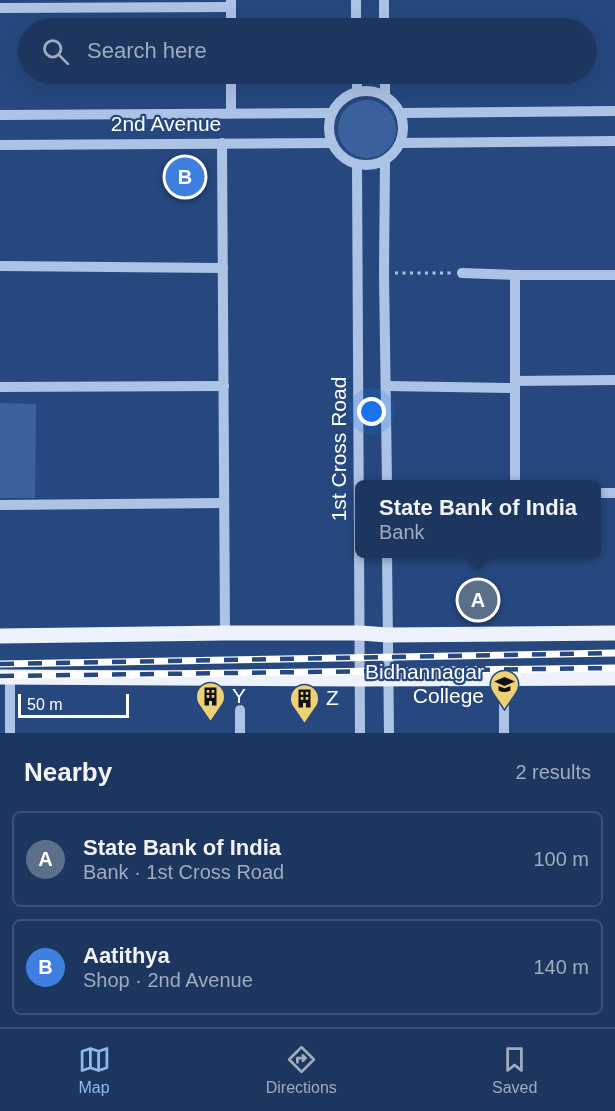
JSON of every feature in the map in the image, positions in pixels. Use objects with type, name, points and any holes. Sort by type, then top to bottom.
[{"type":"main road","points":[[0,636],[225,633],[388,635],[615,633]]},
{"type":"main road","points":[[5,676],[360,679],[615,678]]},
{"type":"street","points":[[356,0],[356,18]]},
{"type":"street","points":[[384,0],[384,18]]},
{"type":"street","points":[[0,8],[25,4],[231,4]]},
{"type":"street","points":[[231,84],[231,113]]},
{"type":"street","points":[[357,84],[357,92]]},
{"type":"street","points":[[384,84],[385,96]]},
{"type":"street","points":[[357,92],[376,92],[385,96],[396,106],[404,128],[397,150],[385,161],[376,165],[357,165],[342,157],[331,143],[328,128],[332,113],[342,99],[357,92]]},
{"type":"street","points":[[400,113],[615,111]]},
{"type":"street","name":"2nd Avenue","points":[[0,115],[332,113]]},
{"type":"street","points":[[401,143],[615,141]]},
{"type":"street","name":"2nd Avenue","points":[[0,145],[331,143]]},
{"type":"street","points":[[222,144],[225,633]]},
{"type":"street","points":[[385,161],[387,480]]},
{"type":"street","name":"1st Cross Road","points":[[357,165],[359,480]]},
{"type":"street","points":[[0,266],[223,268]]},
{"type":"street","points":[[462,273],[615,275]]},
{"type":"street","points":[[515,275],[515,480]]},
{"type":"street","points":[[386,386],[615,380]]},
{"type":"street","points":[[0,387],[224,386]]},
{"type":"street","points":[[0,505],[224,504]]},
{"type":"street","name":"1st Cross Road","points":[[360,558],[360,733]]},
{"type":"street","points":[[387,558],[388,733]]},
{"type":"street","points":[[5,676],[10,733]]},
{"type":"street","points":[[504,678],[504,733]]},
{"type":"street","points":[[240,710],[240,733]]},
{"type":"path","points":[[384,273],[462,273]]},
{"type":"shaded area","points":[[367,100],[378,102],[391,113],[396,129],[394,140],[383,153],[367,158],[356,156],[343,145],[338,129],[340,118],[351,105]]},
{"type":"shaded area","points":[[0,403],[36,404],[35,498],[0,498]]},
{"type":"railway","points":[[0,664],[615,653]]},
{"type":"railway","points":[[0,676],[615,668]]},
{"type":"place","name":"Aatithya","points":[[185,177]]},
{"type":"place","name":"State Bank of India","points":[[478,600]]},
{"type":"place","name":"Bidhannagar College","points":[[505,710]]},
{"type":"place","name":"Y","points":[[211,722]]},
{"type":"place","name":"Z","points":[[305,724]]}]
